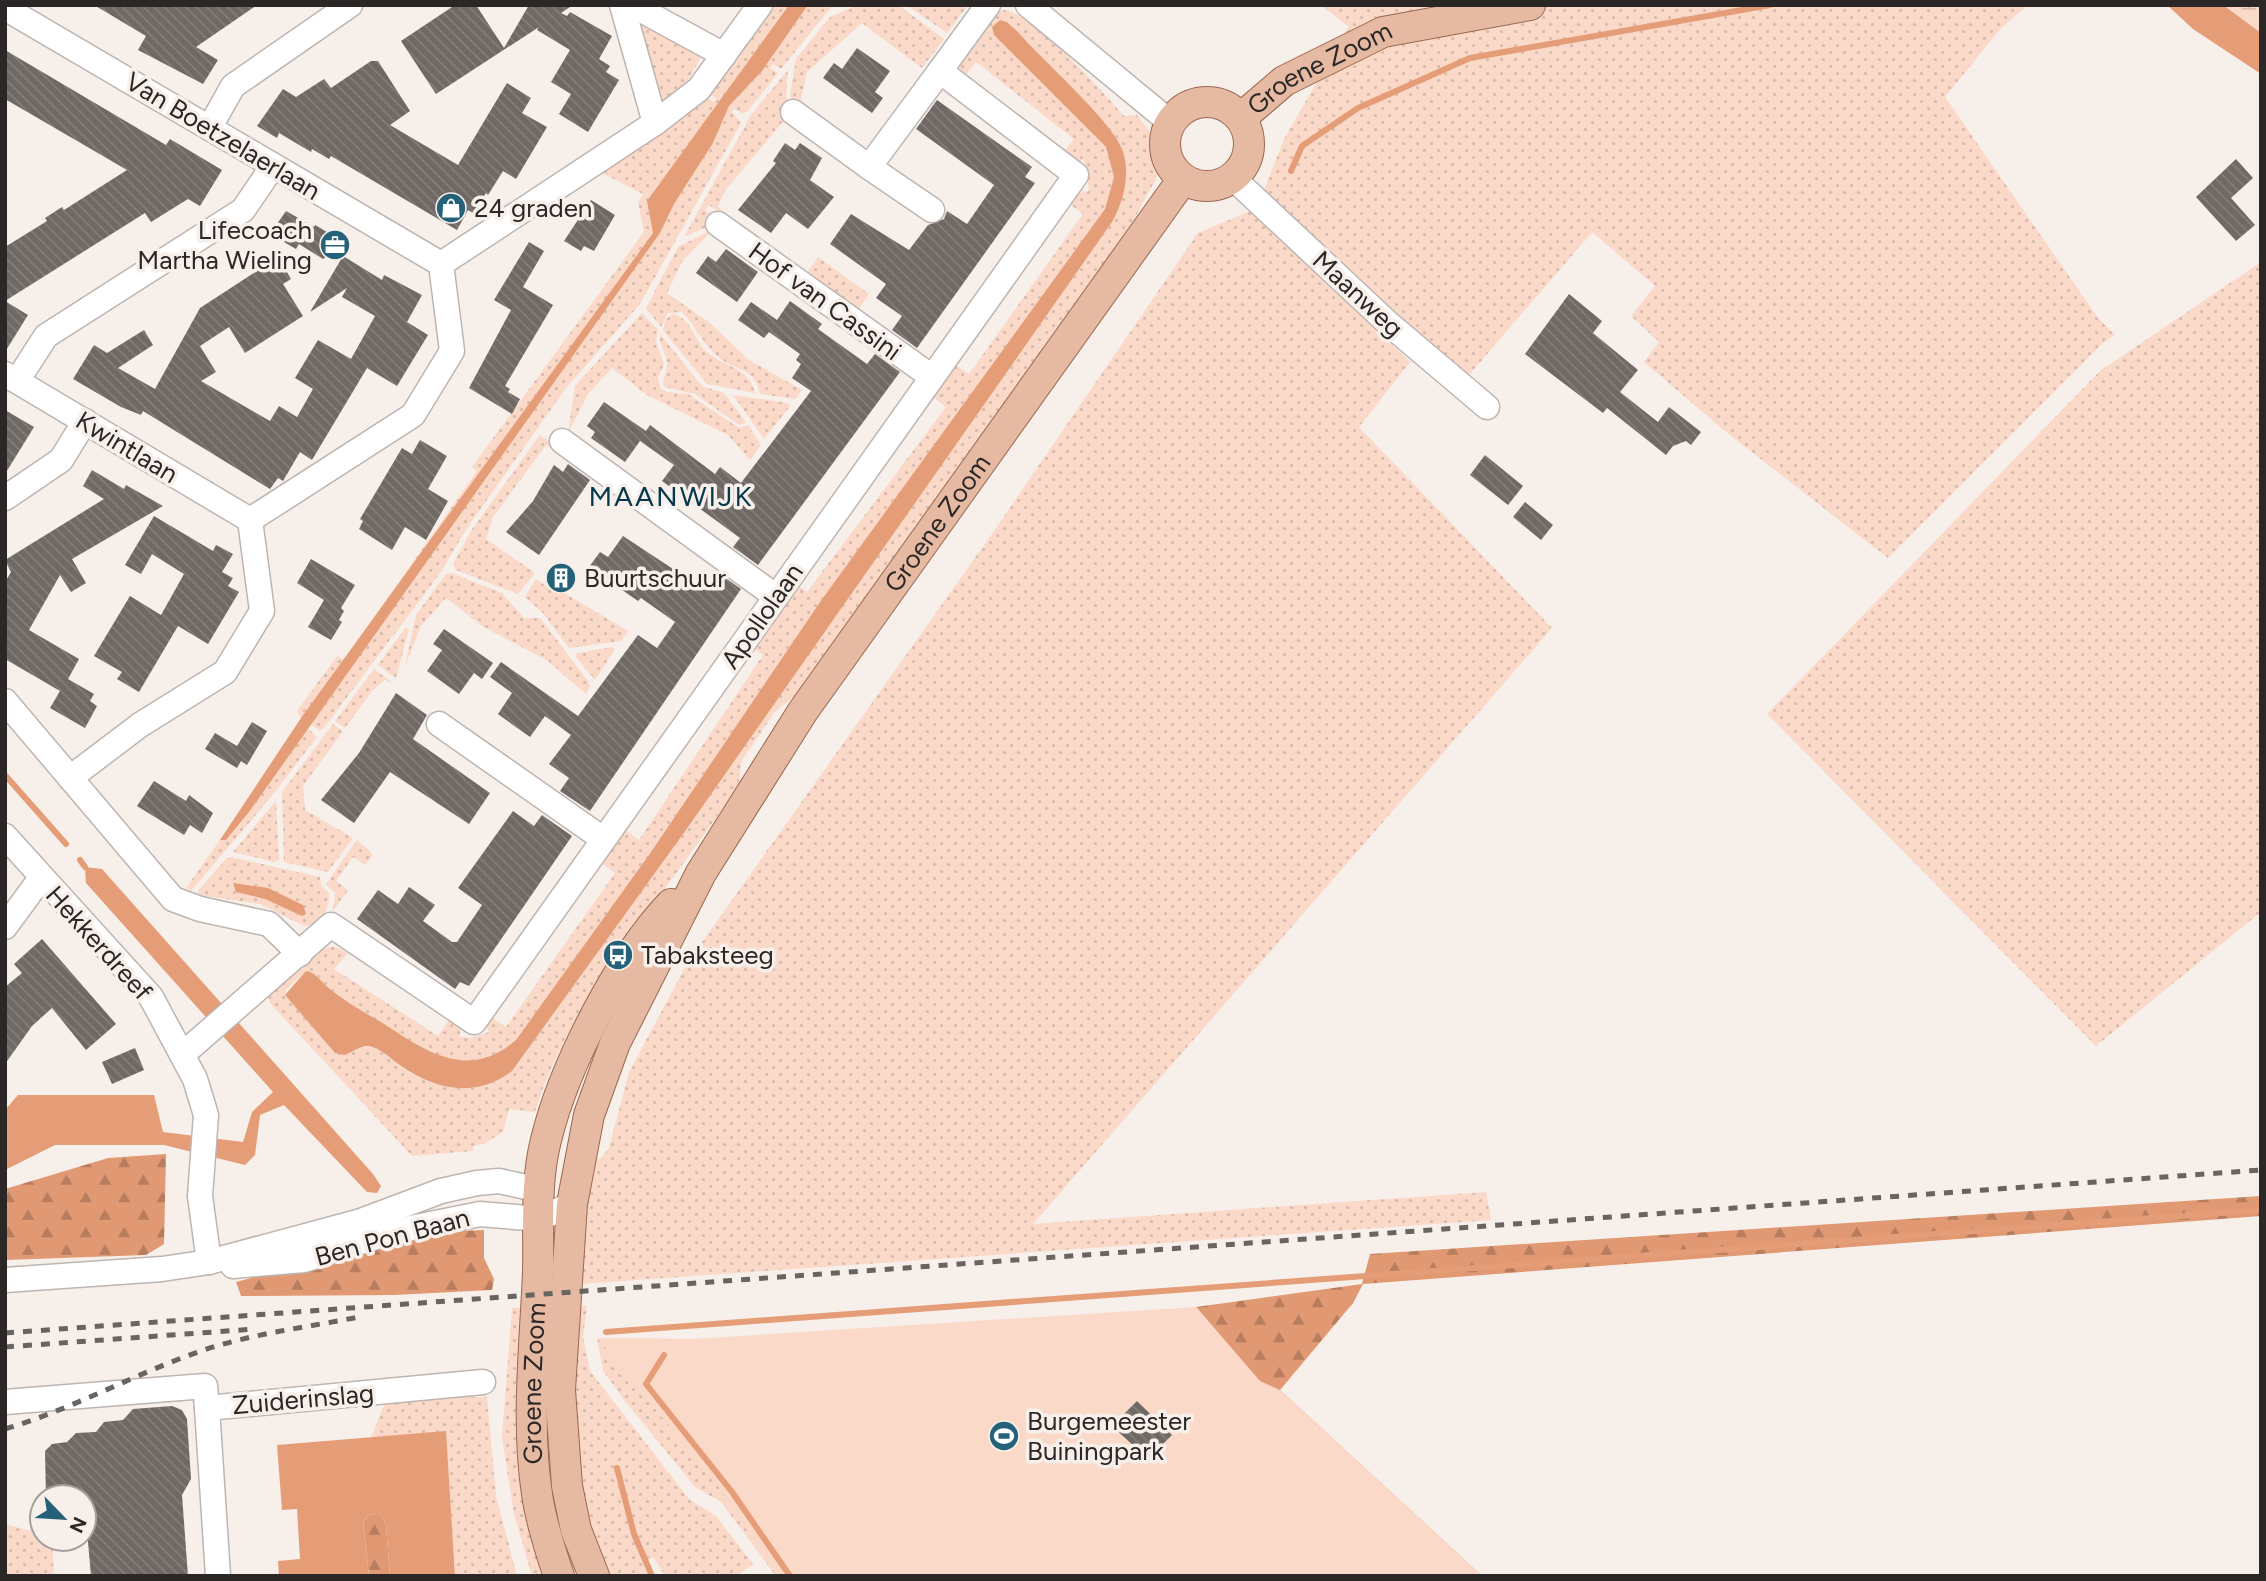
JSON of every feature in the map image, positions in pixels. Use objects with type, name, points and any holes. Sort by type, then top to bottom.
[{"type":"main road","name":"Groene Zoom","points":[[1241,118],[1284,81],[1383,32],[1530,5]]},
{"type":"main road","points":[[1205,102],[1225,106],[1241,118],[1249,136],[1249,150],[1245,162],[1233,178],[1207,186],[1183,179],[1172,168],[1167,155],[1166,135],[1171,122],[1185,108],[1205,102]]},
{"type":"main road","name":"Groene Zoom","points":[[594,1576],[576,1530],[562,1441],[560,1390],[572,1204],[589,1115],[600,1079],[701,873],[803,711],[1183,179]]},
{"type":"main road","name":"Groene Zoom","points":[[559,1576],[537,1495],[533,1442],[532,1376],[544,1146],[570,1067],[598,1012],[654,922],[701,873]]},
{"type":"main road","points":[[540,1204],[572,1204]]},
{"type":"street","points":[[211,127],[233,86],[349,5]]},
{"type":"street","points":[[622,5],[655,123]]},
{"type":"street","points":[[632,5],[724,55]]},
{"type":"street","points":[[70,778],[140,725],[225,672],[262,611],[250,520],[413,415],[422,403],[452,351],[440,264],[655,123],[699,89],[760,5]]},
{"type":"street","points":[[869,167],[988,5]]},
{"type":"street","points":[[1028,5],[1171,122]]},
{"type":"street","name":"Van Boetzelaerlaan","points":[[5,8],[440,264]]},
{"type":"street","name":"Apollolaan","points":[[300,954],[331,925],[474,1021],[1076,175],[940,71]]},
{"type":"street","points":[[793,112],[932,210]]},
{"type":"street","points":[[11,378],[46,336],[243,211],[273,166]]},
{"type":"street","name":"Maanweg","points":[[1233,178],[1389,324],[1487,407]]},
{"type":"street","name":"Hof van Cassini","points":[[718,224],[932,377]]},
{"type":"street","name":"Kwintlaan","points":[[11,378],[250,520]]},
{"type":"street","points":[[5,498],[61,460],[85,421]]},
{"type":"street","points":[[562,442],[775,596]]},
{"type":"street","points":[[5,701],[173,899],[200,909],[269,924],[300,954],[183,1054]]},
{"type":"street","points":[[439,724],[603,839]]},
{"type":"street","name":"Hekkerdreef","points":[[5,836],[150,998],[195,1079],[205,1115],[200,1159],[200,1196],[209,1262]]},
{"type":"street","points":[[5,927],[41,878]]},
{"type":"street","name":"Ben Pon Baan","points":[[5,1280],[162,1269],[209,1262],[362,1221],[441,1191],[477,1183],[499,1181],[540,1204]]},
{"type":"street","name":"Ben Pon Baan","points":[[209,1262],[240,1267],[304,1260],[427,1222],[540,1204]]},
{"type":"street","name":"Zuiderinslag","points":[[218,1576],[207,1408],[483,1382]]},
{"type":"street","points":[[5,1402],[205,1386],[207,1408]]},
{"type":"green space","points":[[771,5],[789,5],[648,201],[653,233],[345,661],[301,718],[297,711],[337,656],[344,660],[477,471],[472,467],[644,232],[638,202],[643,194],[598,171],[696,108],[706,97],[714,102],[716,98],[708,93]]},
{"type":"green space","points":[[808,5],[833,5],[781,69],[773,64],[770,68],[778,73],[747,112],[734,109],[732,112],[741,123],[640,304],[566,388],[467,528],[441,572],[323,729],[319,730],[309,723],[660,233],[674,204],[713,143],[729,106],[762,71]]},
{"type":"green space","points":[[858,5],[898,5],[944,39],[922,68],[862,23],[807,72],[800,103],[796,105],[790,95],[796,59],[830,17]]},
{"type":"green space","points":[[906,5],[968,5],[947,33]]},
{"type":"green space","points":[[1321,5],[2028,5],[2002,27],[1945,97],[2098,318],[2115,335],[2103,343],[1888,558],[1726,432],[1644,362],[1659,342],[1631,316],[1655,286],[1592,232],[1464,381],[1264,190],[1285,137],[1349,27]]},
{"type":"green space","points":[[2223,5],[2261,5],[2261,33]]},
{"type":"green space","points":[[1003,10],[1030,24],[1066,55],[1124,116],[1137,115],[1155,139],[1158,175],[1118,249],[1072,318],[806,686],[775,712],[741,762],[739,784],[726,804],[641,922],[636,919],[566,1037],[535,1112],[509,1109],[503,1132],[484,1144],[473,1146],[473,1151],[412,1156],[270,1003],[268,995],[318,951],[333,946],[348,953],[334,969],[438,1036],[449,1020],[461,1024],[460,1037],[471,1038],[489,1032],[483,1020],[489,1015],[506,1027],[615,873],[597,860],[622,827],[639,840],[763,655],[745,642],[789,579],[793,579],[792,582],[807,592],[946,407],[928,393],[950,362],[969,374],[1083,214],[1067,202],[1075,188],[1087,192],[1089,189],[1084,159],[1072,165],[1062,154],[1074,139],[976,62],[964,77],[965,80],[960,73],[962,55],[972,35],[995,13]],"holes":[[[1000,20],[1008,22],[1091,107],[1122,149],[1126,177],[1112,222],[686,830],[512,1071],[485,1085],[456,1088],[428,1082],[373,1047],[362,1047],[344,1055],[335,1053],[285,995],[286,990],[306,971],[317,976],[343,999],[415,1043],[447,1058],[464,1061],[481,1059],[498,1053],[516,1040],[651,852],[820,602],[1105,209],[1114,177],[1106,147],[994,35],[992,27]]]},
{"type":"green space","points":[[638,20],[699,53],[701,57],[684,87],[659,103]]},
{"type":"green space","points":[[788,70],[786,96],[792,111],[724,192],[718,207],[726,213],[724,215],[709,205],[705,210],[720,221],[684,237],[751,115]]},
{"type":"green space","points":[[1251,211],[1410,362],[1359,427],[1552,628],[1033,1224],[1486,1192],[1491,1220],[579,1284],[589,1157],[599,1160],[609,1148],[629,1072],[688,962],[994,531],[1198,233]]},
{"type":"green space","points":[[715,228],[683,260],[667,293],[710,323],[749,360],[802,390],[795,399],[760,394],[754,379],[715,354],[682,312],[668,313],[661,327],[646,308],[678,247]]},
{"type":"green space","points":[[818,257],[869,294],[858,310],[807,273]]},
{"type":"green space","points":[[2261,262],[2261,912],[2096,1046],[1767,714],[2100,371]]},
{"type":"green space","points":[[642,313],[658,330],[656,341],[664,365],[658,377],[660,388],[667,392],[688,394],[739,428],[748,425],[761,445],[750,460],[728,435],[647,395],[612,368],[588,394],[568,433],[575,386]]},
{"type":"green space","points":[[673,314],[684,320],[706,351],[742,373],[752,384],[755,393],[707,384],[663,330],[666,319]]},
{"type":"green space","points":[[660,334],[702,386],[724,393],[746,422],[739,425],[695,394],[664,387],[667,363]]},
{"type":"green space","points":[[733,395],[787,403],[791,405],[764,439]]},
{"type":"green space","points":[[540,435],[559,447],[556,451],[546,445],[493,517],[486,539],[535,573],[518,594],[456,570],[453,564],[471,531]]},
{"type":"green space","points":[[451,573],[502,593],[524,618],[540,618],[588,681],[590,686],[586,694],[548,661],[482,626],[446,598],[421,626],[405,666],[416,615],[445,575]]},
{"type":"green space","points":[[536,579],[558,594],[561,591],[628,631],[621,641],[569,648],[543,613],[525,597]]},
{"type":"green space","points":[[406,627],[409,629],[396,678],[378,665]]},
{"type":"green space","points":[[612,647],[615,649],[595,680],[576,657],[577,653]]},
{"type":"green space","points":[[374,669],[393,683],[385,680],[372,691],[345,728],[335,721]]},
{"type":"green space","points":[[333,724],[343,731],[303,786],[305,810],[353,838],[328,872],[284,862],[282,792]]},
{"type":"green space","points":[[306,727],[317,737],[271,797],[191,891],[186,888],[220,840],[226,840],[249,812]]},
{"type":"green space","points":[[276,801],[279,860],[274,862],[233,852]]},
{"type":"green space","points":[[357,840],[373,854],[365,865],[353,857],[336,881],[348,890],[333,911],[335,893],[326,884]]},
{"type":"green space","points":[[231,857],[320,877],[321,886],[329,893],[326,910],[315,923],[304,926],[260,904],[199,895],[198,891],[226,859]],"holes":[[[233,884],[252,885],[269,890],[303,905],[302,916],[265,899],[236,892]]]},
{"type":"green space","points":[[166,1154],[164,1244],[146,1255],[5,1260],[5,1189],[108,1158]]},
{"type":"green space","points":[[2261,1196],[2261,1216],[1363,1284],[1353,1303],[1280,1390],[1482,1576],[1050,1576],[1260,1382],[1196,1307],[1362,1284],[1370,1254]]},
{"type":"green space","points":[[484,1230],[484,1258],[494,1279],[492,1290],[394,1295],[241,1296],[236,1282],[431,1232]]},
{"type":"green space","points":[[581,1306],[587,1306],[583,1337],[590,1371],[689,1499],[716,1516],[753,1564],[737,1576],[665,1576],[653,1557],[643,1563],[648,1576],[606,1576],[583,1512],[577,1478],[573,1409]]},
{"type":"green space","name":"Burgemeester Buiningpark","points":[[1196,1307],[1260,1381],[1280,1390],[1482,1576],[777,1576],[716,1483],[597,1338],[692,1339]]},
{"type":"green space","points":[[512,1308],[529,1308],[547,1576],[532,1576],[514,1514],[502,1437]]},
{"type":"green space","points":[[597,1338],[692,1339],[804,1576],[776,1576],[721,1502],[695,1487],[603,1371]]},
{"type":"green space","points":[[487,1397],[496,1496],[517,1576],[455,1576],[446,1432],[370,1439],[386,1401]]},
{"type":"green space","points":[[376,1513],[382,1516],[386,1524],[390,1576],[369,1576],[363,1522],[369,1515]]},
{"type":"green space","points":[[5,1524],[28,1530],[28,1553],[53,1553],[54,1576],[5,1576]]},
{"type":"shaded area","points":[[789,5],[808,5],[762,71],[729,106],[713,143],[674,204],[660,233],[249,812],[226,840],[220,840],[301,718],[653,233],[647,201]]},
{"type":"shaded area","points":[[2167,5],[2223,5],[2261,33],[2261,74],[2193,29]]},
{"type":"shaded area","points":[[1000,20],[1007,22],[1018,32],[1091,107],[1122,149],[1126,177],[1123,196],[1112,222],[686,830],[512,1071],[485,1085],[457,1088],[429,1081],[373,1047],[362,1047],[344,1055],[335,1053],[285,995],[306,971],[355,1007],[414,1043],[447,1058],[481,1059],[516,1040],[651,852],[820,602],[1105,209],[1114,177],[1106,147],[994,35],[992,27]]},
{"type":"shaded area","points":[[85,867],[102,869],[373,1174],[381,1186],[377,1193],[367,1192],[284,1105],[260,1115],[255,1155],[245,1165],[164,1145],[55,1145],[5,1170],[5,1110],[18,1095],[154,1095],[163,1132],[243,1142],[252,1112],[273,1092],[86,883]]},
{"type":"shaded area","points":[[233,883],[268,888],[303,905],[306,914],[302,916],[265,899],[236,892]]},
{"type":"shaded area","points":[[446,1431],[455,1576],[390,1576],[386,1524],[382,1516],[374,1514],[369,1515],[363,1522],[369,1576],[279,1576],[278,1561],[300,1559],[297,1509],[282,1510],[277,1445]]},
{"type":"building","points":[[94,5],[257,5],[196,47],[218,60],[203,84],[138,50],[146,36]]},
{"type":"building","points":[[455,5],[476,5],[504,48],[529,5],[573,5],[561,13],[567,16],[570,12],[612,36],[599,59],[610,66],[606,72],[619,80],[588,132],[559,114],[571,94],[551,82],[570,50],[537,30],[539,27],[436,94],[401,41]]},
{"type":"building","points":[[857,48],[890,71],[875,92],[883,98],[872,113],[823,78],[834,63],[842,69]]},
{"type":"building","points":[[5,50],[166,145],[170,139],[222,170],[200,206],[188,199],[151,222],[145,213],[5,301],[5,247],[47,221],[45,218],[62,207],[64,210],[127,170],[5,99]]},
{"type":"building","points":[[371,61],[378,61],[410,111],[390,125],[458,165],[507,83],[531,98],[522,113],[547,127],[516,179],[503,171],[473,213],[468,210],[457,230],[331,156],[329,159],[312,149],[311,152],[279,133],[277,138],[257,126],[283,89],[296,97],[324,79],[331,88]]},
{"type":"building","points":[[937,100],[1032,167],[1025,177],[1035,183],[917,348],[892,330],[902,316],[876,298],[886,284],[830,244],[851,214],[909,250],[928,225],[944,219],[947,211],[967,224],[994,185],[916,129]]},
{"type":"building","points":[[785,143],[795,150],[800,143],[822,158],[810,180],[834,197],[808,229],[786,213],[771,233],[738,210],[776,163],[773,161]]},
{"type":"building","points":[[2236,159],[2253,178],[2231,198],[2255,225],[2236,241],[2196,197]]},
{"type":"building","points":[[591,200],[615,215],[594,251],[584,246],[581,251],[564,241]]},
{"type":"building","points":[[286,211],[346,243],[323,259],[299,244],[296,249],[270,234]]},
{"type":"building","points":[[529,242],[544,251],[523,287],[553,305],[505,386],[510,389],[508,392],[520,399],[512,414],[469,388],[511,310],[494,300]]},
{"type":"building","points":[[726,249],[758,272],[737,302],[696,273],[708,256],[716,262]]},
{"type":"building","points":[[343,256],[382,280],[384,275],[422,295],[407,322],[428,335],[397,386],[367,368],[312,460],[300,452],[283,481],[278,478],[270,489],[143,411],[141,415],[121,407],[73,379],[94,345],[107,353],[144,330],[153,345],[118,368],[155,389],[200,308],[278,257],[291,279],[283,284],[303,316],[245,353],[229,327],[200,346],[216,372],[201,381],[270,421],[279,406],[297,417],[313,389],[295,378],[318,340],[351,359],[375,316],[342,297],[347,288],[310,312]]},
{"type":"building","points":[[1569,294],[1602,321],[1593,333],[1638,370],[1620,392],[1658,422],[1669,407],[1701,432],[1691,445],[1686,441],[1673,446],[1666,455],[1607,408],[1603,413],[1525,354]]},
{"type":"building","points":[[5,301],[28,315],[5,352]]},
{"type":"building","points":[[790,301],[822,324],[818,329],[867,364],[875,354],[900,372],[758,565],[733,547],[740,538],[662,481],[674,465],[640,441],[625,462],[591,438],[595,432],[587,426],[604,402],[646,431],[650,425],[715,474],[720,467],[741,483],[811,391],[792,378],[801,364],[796,360],[800,354],[769,332],[764,338],[738,320],[751,302],[777,320]]},
{"type":"building","points":[[5,410],[34,427],[5,474]]},
{"type":"building","points":[[420,440],[447,456],[428,489],[448,501],[426,540],[405,527],[392,550],[359,529],[363,521],[360,519],[402,448],[412,454]]},
{"type":"building","points":[[1485,455],[1523,486],[1508,505],[1470,475]]},
{"type":"building","points":[[568,464],[590,480],[539,555],[506,532],[533,501],[554,465],[563,472]]},
{"type":"building","points":[[92,470],[124,489],[126,485],[163,506],[72,559],[86,583],[71,592],[60,575],[29,630],[79,659],[68,679],[94,694],[90,701],[97,706],[85,728],[50,708],[60,691],[5,659],[5,582],[11,572],[5,560],[104,499],[83,486]]},
{"type":"building","points":[[1525,502],[1553,525],[1541,540],[1513,517]]},
{"type":"building","points":[[154,516],[213,551],[216,545],[233,554],[222,572],[233,578],[228,586],[239,592],[208,644],[178,626],[139,692],[117,679],[122,672],[94,656],[130,596],[161,615],[184,574],[152,554],[141,574],[125,565]]},
{"type":"building","points":[[623,536],[705,590],[717,572],[741,589],[590,811],[560,791],[569,778],[549,764],[571,735],[545,716],[530,737],[513,725],[498,714],[512,693],[490,677],[501,662],[578,716],[638,635],[657,648],[675,622],[641,598],[638,601],[589,567],[600,552],[608,557]]},
{"type":"building","points":[[311,559],[355,585],[341,608],[344,611],[339,620],[342,622],[331,640],[308,627],[324,600],[297,583]]},
{"type":"building","name":"Buurtschuur","points":[[560,565],[573,574],[561,591],[548,582]]},
{"type":"building","points":[[444,629],[493,663],[482,679],[474,673],[459,694],[427,671],[442,650],[433,644]]},
{"type":"building","points":[[396,693],[427,715],[413,739],[490,793],[469,824],[390,772],[354,823],[321,800],[359,753]]},
{"type":"building","points":[[252,722],[267,731],[247,765],[241,761],[237,768],[205,749],[215,733],[237,746]]},
{"type":"building","points":[[154,781],[186,801],[189,795],[213,813],[202,833],[190,825],[184,835],[137,806]]},
{"type":"building","points":[[513,811],[534,826],[542,815],[572,836],[469,986],[460,982],[455,989],[357,919],[378,890],[398,904],[409,887],[435,905],[423,921],[452,942],[457,942],[482,905],[458,888]]},
{"type":"building","points":[[42,939],[116,1024],[86,1050],[52,1008],[32,1026],[5,1064],[5,987],[22,973],[14,964]]},
{"type":"building","points":[[135,1048],[144,1070],[112,1084],[102,1062]]},
{"type":"building","points":[[1137,1401],[1172,1435],[1148,1459],[1112,1426]]},
{"type":"building","points":[[172,1406],[182,1410],[187,1419],[191,1479],[182,1495],[188,1576],[91,1576],[89,1553],[98,1553],[98,1483],[46,1483],[45,1451],[52,1444],[67,1442],[76,1433],[96,1432],[104,1422],[123,1420],[133,1409]]},
{"type":"waterway","points":[[1291,171],[1302,146],[1358,108],[1470,58],[1770,5]]},
{"type":"waterway","points":[[5,775],[66,844]]},
{"type":"waterway","points":[[80,860],[85,867]]},
{"type":"waterway","points":[[606,1332],[2261,1210]]},
{"type":"waterway","points":[[664,1355],[646,1384],[732,1492],[790,1576]]},
{"type":"waterway","points":[[617,1468],[634,1534],[652,1576]]},
{"type":"railway","points":[[5,1333],[2261,1170]]},
{"type":"railway","points":[[5,1429],[55,1412],[201,1351],[261,1335],[364,1316]]},
{"type":"railway","points":[[5,1347],[255,1329]]},
{"type":"place","name":"24 graden","points":[[451,208]]},
{"type":"place","name":"Lifecoach Martha Wieling","points":[[335,245]]},
{"type":"place","name":"Buurtschuur","points":[[561,578]]},
{"type":"place","name":"Tabaksteeg","points":[[618,955]]},
{"type":"place","name":"Burgemeester Buiningpark","points":[[1004,1436]]},
{"type":"district","name":"MAANWIJK","points":[[671,496]]}]
